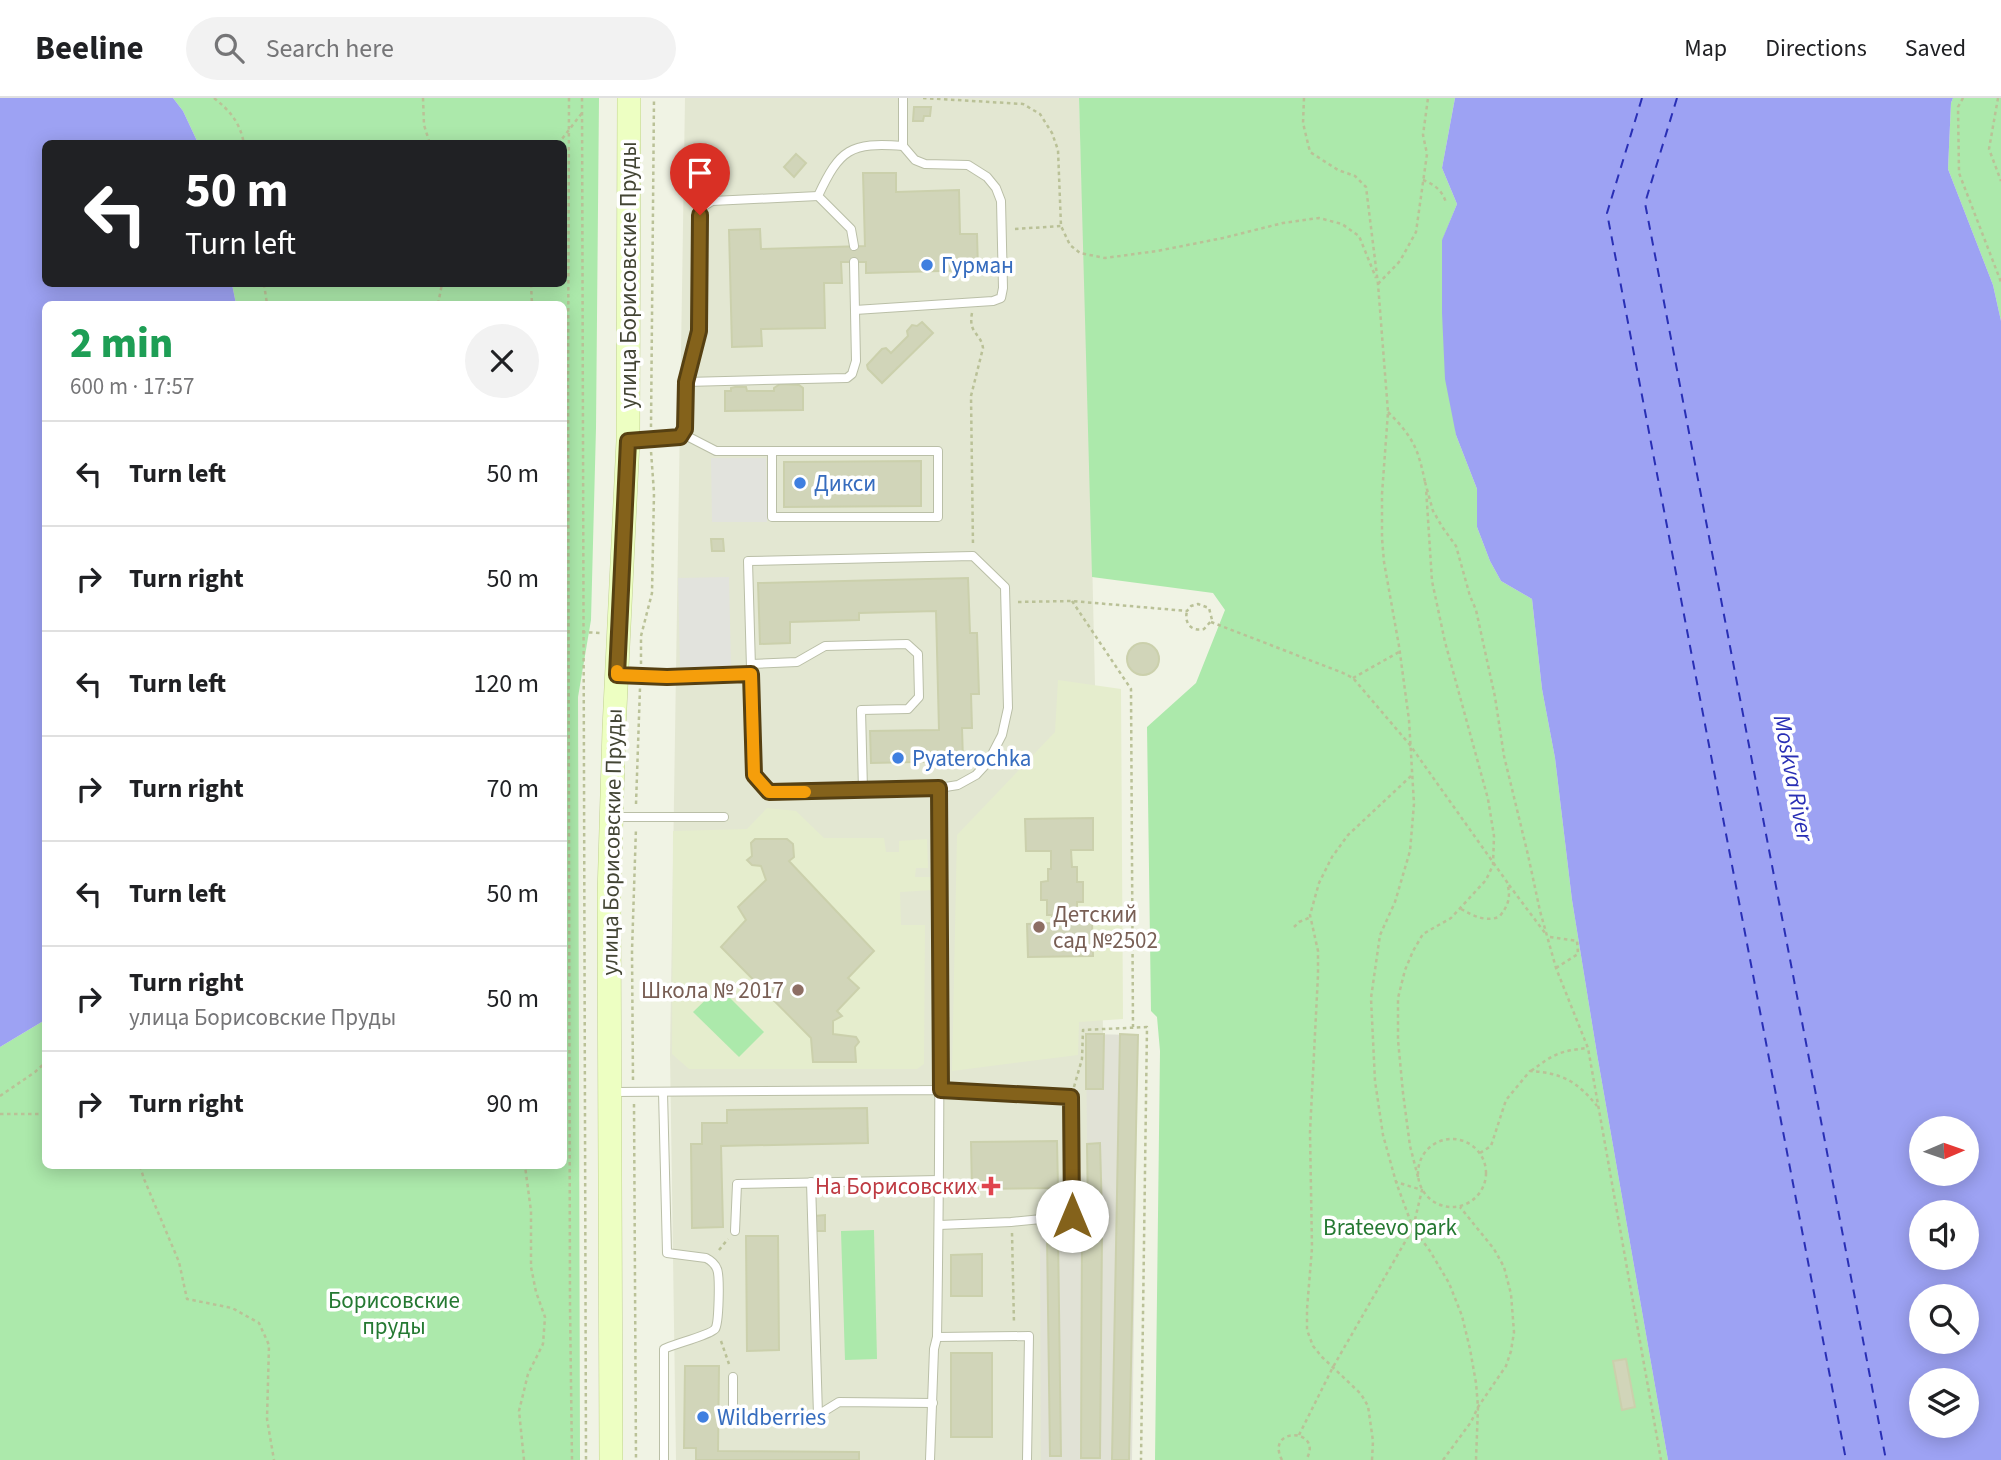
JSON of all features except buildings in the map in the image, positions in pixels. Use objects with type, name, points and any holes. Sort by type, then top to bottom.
[{"type":"main road","name":"улица Борисовские Пруды","points":[[611,1460],[611,817],[617,675],[639,440],[629,98]]},
{"type":"lane","points":[[855,310],[993,301],[1001,298],[1002,230],[1000,201],[996,188],[987,177],[968,165],[925,164],[915,160],[903,146],[903,98]]},
{"type":"lane","points":[[818,196],[830,171],[848,151],[880,145],[903,146]]},
{"type":"lane","points":[[639,440],[680,437],[685,429],[686,382],[699,331],[700,215],[704,206],[712,201],[818,196],[851,229],[854,246]]},
{"type":"lane","points":[[686,382],[846,377],[852,374],[856,362],[854,262]]},
{"type":"lane","points":[[683,434],[716,452],[772,451],[938,451],[938,517],[772,517],[772,451]]},
{"type":"lane","points":[[973,556],[1005,587],[1008,708],[1002,735],[988,762],[976,775],[958,785],[939,788],[769,792],[754,775],[748,561],[973,556]]},
{"type":"lane","points":[[751,664],[797,662],[825,646],[907,644],[918,654],[919,697],[908,709],[861,710],[863,790]]},
{"type":"lane","points":[[617,675],[751,674]]},
{"type":"lane","points":[[930,1460],[934,1349],[937,1336],[941,1090],[939,788]]},
{"type":"lane","points":[[611,817],[724,817]]},
{"type":"lane","points":[[609,1092],[941,1090],[1071,1097],[1072,1216],[939,1225]]},
{"type":"lane","points":[[663,1092],[667,1253],[711,1260],[717,1269],[719,1319],[717,1327],[708,1334],[664,1349],[664,1460]]},
{"type":"lane","points":[[735,1231],[737,1184],[939,1180]]},
{"type":"lane","points":[[811,1182],[818,1415]]},
{"type":"lane","points":[[937,1336],[1029,1336],[1027,1460]]},
{"type":"lane","points":[[733,1377],[733,1417],[818,1415],[839,1402],[933,1404]]},
{"type":"path","points":[[214,98],[228,109],[238,122],[243,140]]},
{"type":"path","points":[[423,98],[424,125],[429,140]]},
{"type":"path","points":[[569,98],[569,1081],[572,1460]]},
{"type":"path","points":[[582,98],[586,1460]]},
{"type":"path","points":[[636,1460],[632,951],[642,636],[652,593],[654,493],[639,440],[654,98]]},
{"type":"path","points":[[923,98],[1023,104],[1040,114],[1052,133],[1058,150],[1061,226],[1070,245],[1080,253],[1105,258],[1171,249],[1283,223],[1319,218],[1342,224],[1359,236],[1378,284]]},
{"type":"path","points":[[1304,98],[1303,123],[1310,152],[1338,170],[1355,176],[1366,187],[1378,284],[1388,412],[1382,538],[1409,720],[1414,804],[1409,851],[1395,902],[1380,935],[1371,998],[1375,1081],[1383,1135],[1395,1182],[1413,1228],[1449,1283],[1462,1316],[1470,1349],[1478,1407],[1476,1460]]},
{"type":"path","points":[[1378,284],[1400,261],[1416,232],[1427,154],[1423,135],[1428,98]]},
{"type":"path","points":[[1963,98],[1958,107],[1959,173],[2001,282]]},
{"type":"path","points":[[1998,98],[1989,149],[2001,181]]},
{"type":"path","points":[[561,140],[582,113]]},
{"type":"path","points":[[1423,180],[1436,187],[1446,203]]},
{"type":"path","points":[[1002,230],[1061,226]]},
{"type":"path","points":[[973,556],[971,396],[983,343],[970,323],[972,311],[978,302]]},
{"type":"path","points":[[1388,412],[1406,429],[1419,453],[1433,511],[1456,546],[1476,610],[1495,697],[1504,756],[1540,911],[1556,968],[1588,1048],[1661,1460]]},
{"type":"path","points":[[1418,1177],[1425,1152],[1440,1141],[1457,1139],[1479,1153],[1486,1168],[1484,1185],[1475,1199],[1460,1207],[1437,1204],[1422,1190],[1418,1177],[1410,1146],[1403,1093],[1398,1040],[1398,998],[1405,970],[1423,934],[1451,918],[1486,880],[1493,865],[1494,836],[1488,799],[1450,663],[1432,581],[1425,482]]},
{"type":"path","points":[[1072,601],[1131,689],[1133,1027]]},
{"type":"path","points":[[1006,602],[1072,601],[1186,611]]},
{"type":"path","points":[[1206,605],[1212,615],[1211,622],[1204,629],[1194,629],[1188,625],[1186,611],[1191,606],[1206,605]]},
{"type":"path","points":[[1211,622],[1353,678],[1410,745],[1493,865],[1548,937],[1577,941],[1578,954],[1556,968]]},
{"type":"path","points":[[1353,678],[1400,652]]},
{"type":"path","points":[[1372,1460],[1373,1441],[1368,1406],[1360,1394],[1313,1346],[1307,1331],[1312,1260],[1310,1132],[1318,975],[1318,951],[1311,917],[1319,883],[1338,848],[1360,823],[1412,776]]},
{"type":"path","points":[[1461,909],[1486,920],[1499,917],[1508,904],[1507,882]]},
{"type":"path","points":[[1294,927],[1311,917]]},
{"type":"path","points":[[1071,1097],[1082,1059],[1083,1030],[1147,1027],[1140,1460]]},
{"type":"path","points":[[1479,1153],[1491,1146],[1506,1100],[1530,1072],[1554,1054],[1588,1048]]},
{"type":"path","points":[[0,1096],[42,1066]]},
{"type":"path","points":[[1530,1072],[1561,1076],[1576,1083],[1599,1109]]},
{"type":"path","points":[[0,1114],[42,1114]]},
{"type":"path","points":[[141,1169],[179,1262],[187,1299],[232,1308],[259,1323],[269,1345],[267,1419],[274,1460]]},
{"type":"path","points":[[524,1460],[519,1411],[528,1374],[543,1344],[545,1317],[531,1267],[531,1211],[525,1169]]},
{"type":"path","points":[[1395,1182],[1422,1190]]},
{"type":"path","points":[[1299,1435],[1333,1367],[1413,1228],[1422,1190]]},
{"type":"path","points":[[1443,1460],[1471,1422],[1506,1366],[1513,1342],[1514,1312],[1504,1267],[1460,1207]]},
{"type":"path","points":[[1011,1222],[1014,1336]]},
{"type":"path","points":[[711,1260],[735,1231]]},
{"type":"path","points":[[717,1327],[733,1377]]},
{"type":"path","points":[[1282,1460],[1280,1442],[1289,1436],[1299,1435],[1309,1445],[1306,1460]]},
{"type":"shaded area","points":[[685,98],[1079,98],[1113,1460],[676,1460],[670,1054]]},
{"type":"shaded area","points":[[711,458],[766,458],[767,522],[712,522]]},
{"type":"shaded area","points":[[729,577],[731,667],[680,668],[678,578]]},
{"type":"shaded area","name":"Детский сад №2502","points":[[1058,680],[1121,689],[1123,1019],[1079,1022],[1078,1055],[952,1071],[957,835],[1055,732]]},
{"type":"shaded area","name":"Школа № 2017","points":[[767,808],[796,811],[824,838],[884,838],[886,852],[899,852],[899,841],[927,839],[928,868],[916,868],[915,877],[934,877],[933,890],[900,892],[901,925],[925,925],[924,1064],[917,1069],[689,1069],[672,1054],[673,831],[747,829]]},
{"type":"shaded area","points":[[1086,1034],[1138,1035],[1132,1460],[1041,1460],[1040,1230],[1088,1228]]},
{"type":"green space","name":"Борисовские пруды","points":[[173,98],[599,98],[591,620],[578,697],[580,1460],[0,1460],[0,1047],[42,1022],[42,1169],[567,1169],[567,301],[235,301],[233,287],[567,287],[567,140],[197,140],[183,111]]},
{"type":"green space","name":"Brateevo park","points":[[1079,98],[1455,98],[1442,168],[1457,204],[1442,241],[1456,435],[1477,489],[1477,527],[1490,561],[1501,581],[1532,599],[1572,900],[1668,1460],[1155,1460],[1160,1051],[1157,1017],[1151,1011],[1147,727],[1196,683],[1225,610],[1213,593],[1092,577]]},
{"type":"green space","points":[[1953,98],[2001,98],[2001,321],[1993,285],[1948,169]]},
{"type":"green space","points":[[719,987],[764,1032],[739,1057],[693,1012]]},
{"type":"green space","points":[[874,1230],[877,1359],[845,1360],[841,1231]]},
{"type":"water","points":[[0,98],[173,98],[183,111],[197,140],[42,140],[42,287],[233,287],[235,301],[42,301],[42,1022],[0,1047]]},
{"type":"water","name":"Moskva River","points":[[1455,98],[1953,98],[1948,169],[1993,285],[2001,321],[2001,1460],[1668,1460],[1572,900],[1532,599],[1501,581],[1490,561],[1477,527],[1477,489],[1456,435],[1445,379],[1442,240],[1457,204],[1442,168]]},
{"type":"ferry route","points":[[1642,98],[1607,213],[1846,1460]]},
{"type":"ferry route","points":[[1677,98],[1645,203],[1886,1460]]},
{"type":"slow traffic","points":[[617,671],[617,675],[667,677],[751,674],[754,775],[769,792],[805,792]]},
{"type":"place","name":"Гурман","points":[[927,265]]},
{"type":"place","name":"Дикси","points":[[800,483]]},
{"type":"place","name":"Pyaterochka","points":[[898,758]]},
{"type":"place","name":"Детский сад №2502","points":[[1039,927]]},
{"type":"place","name":"Школа № 2017","points":[[798,990]]},
{"type":"place","name":"На Борисовских","points":[[991,1186]]},
{"type":"place","name":"Wildberries","points":[[703,1417]]},
{"type":"route","points":[[700,215],[699,331],[686,382],[685,429],[680,437],[628,441],[617,675],[667,677],[751,674],[754,775],[769,792],[939,788],[941,1090],[1071,1097],[1072,1216]]}]
